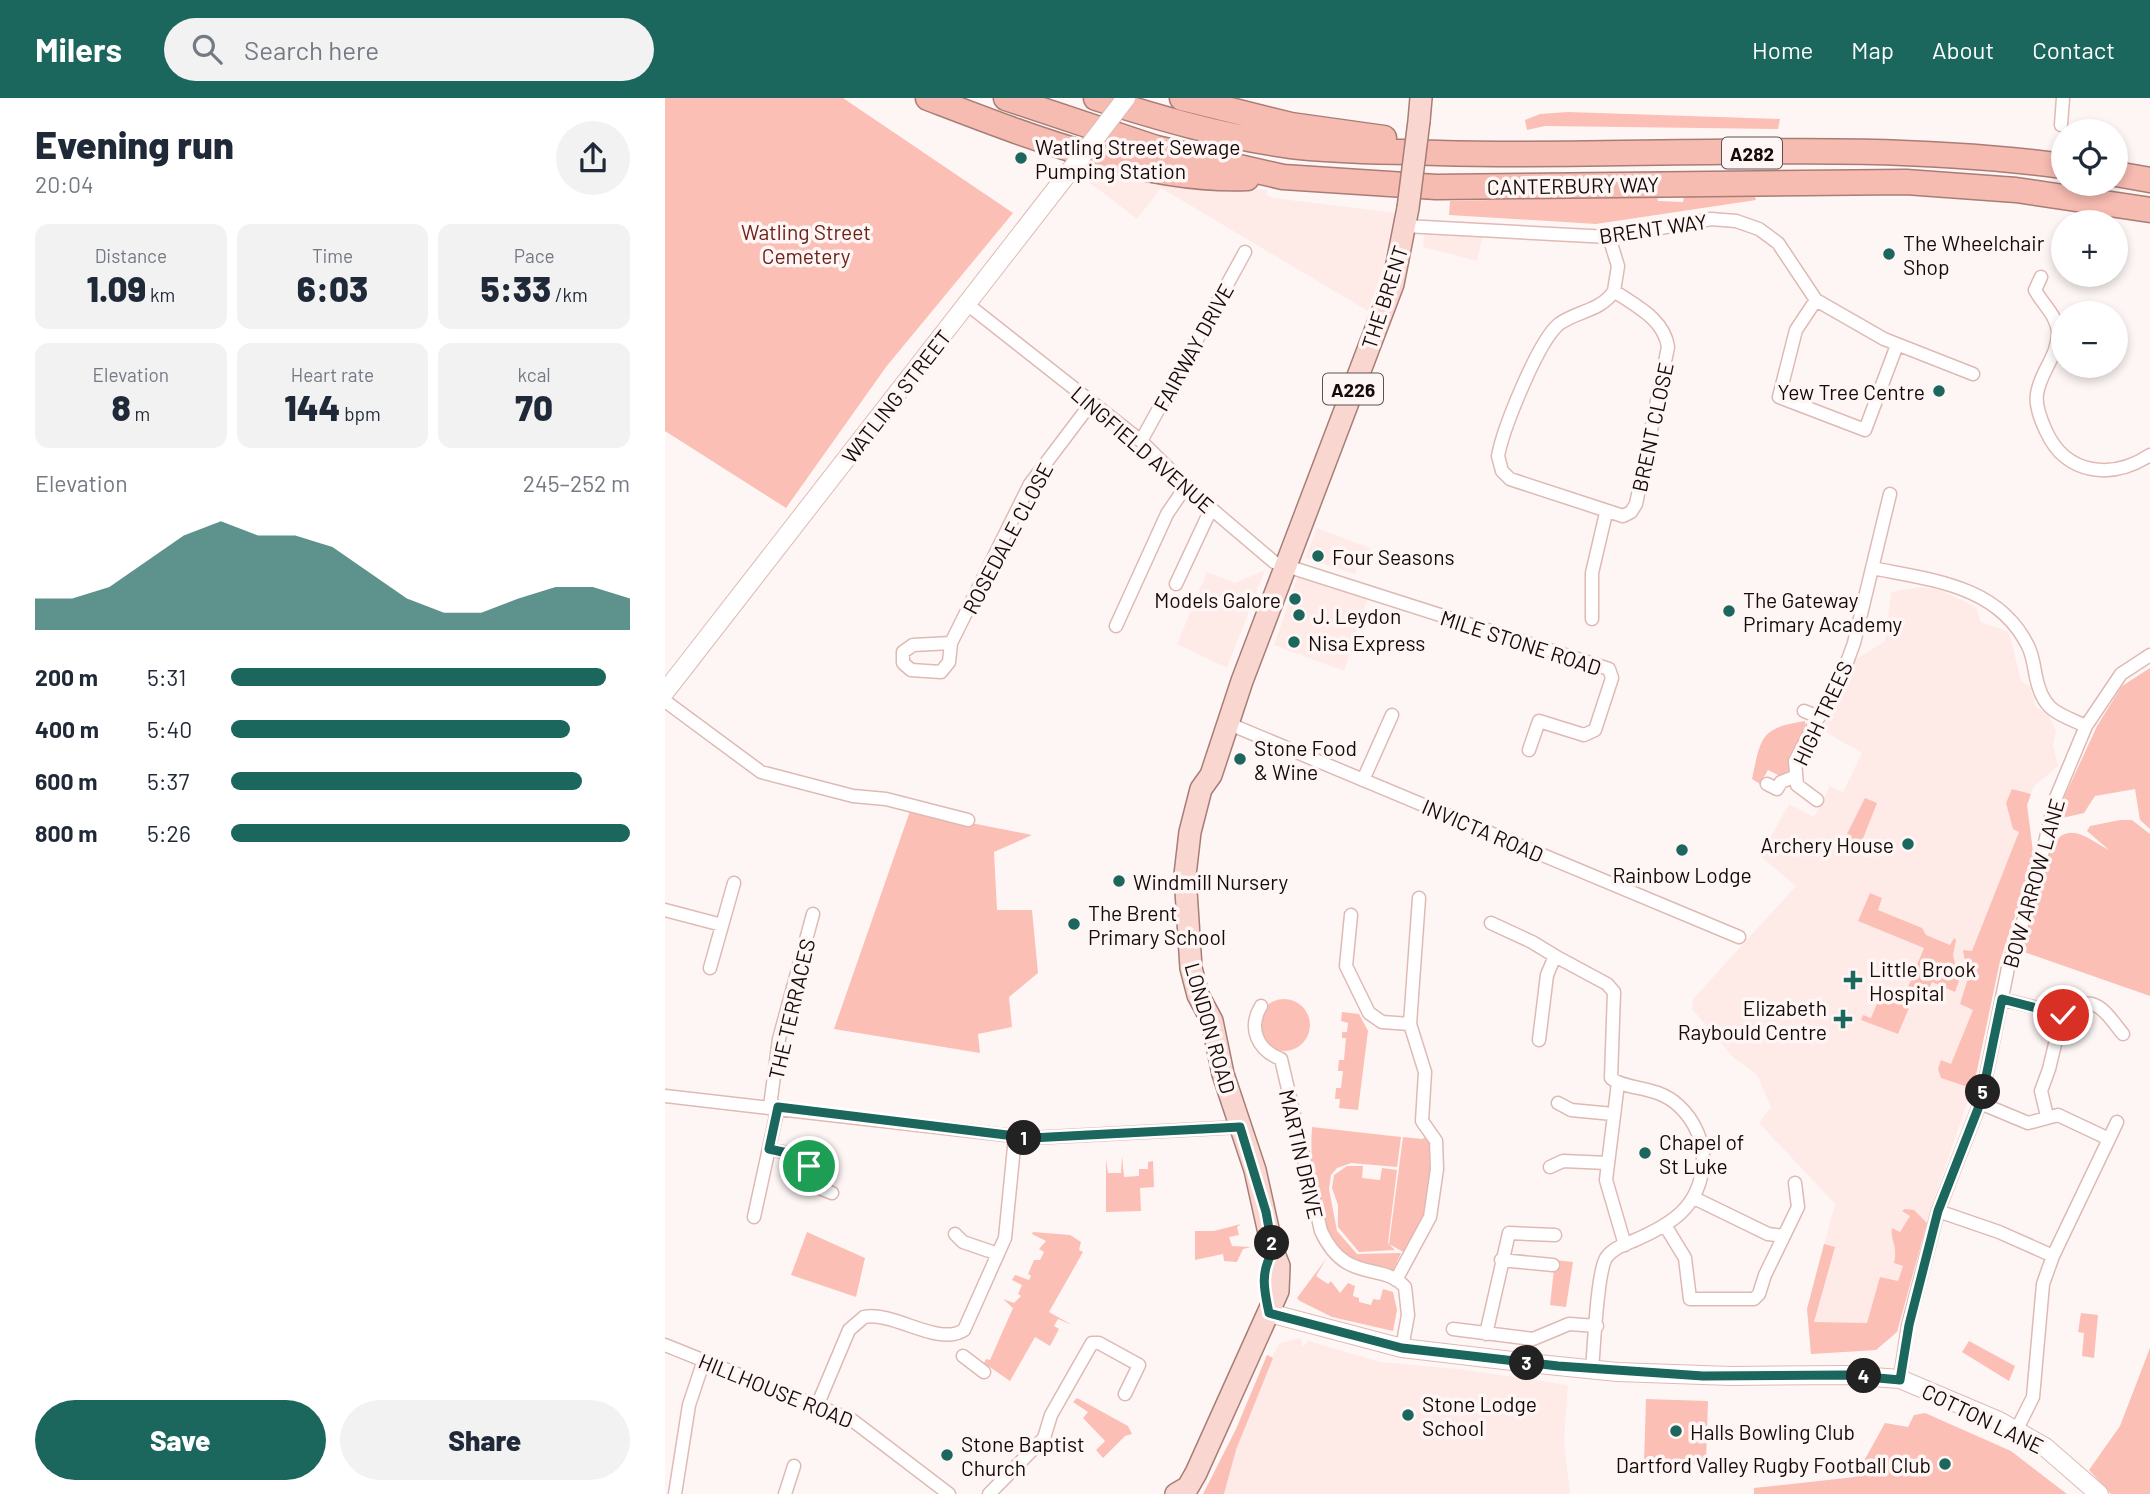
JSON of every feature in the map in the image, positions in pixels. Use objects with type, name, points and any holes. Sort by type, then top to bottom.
[{"type":"highway","points":[[928,98],[1056,143],[1136,165],[1208,180],[1283,177]]},
{"type":"highway","name":"CANTERBURY WAY","points":[[1006,98],[1156,148],[1283,177],[1436,187],[1906,182],[2016,190],[2150,210]]},
{"type":"highway","name":"CANTERBURY WAY","points":[[1095,98],[1187,125],[1292,146],[1515,155],[1650,152],[1917,153],[2051,165]]},
{"type":"highway","points":[[1182,98],[1291,125],[1380,137],[1439,153]]},
{"type":"highway","points":[[2128,176],[2150,180]]},
{"type":"main road","name":"WATLING STREET","points":[[665,692],[1126,98]]},
{"type":"main road","name":"THE BRENT","points":[[1286,566],[1393,285],[1407,217],[1421,98]]},
{"type":"main road","name":"A226","points":[[1227,723],[1286,566]]},
{"type":"main road","name":"LONDON ROAD","points":[[1227,723],[1213,736],[1199,780],[1201,789],[1190,832],[1184,884],[1191,968],[1198,995],[1212,1021],[1223,1074],[1264,1202],[1273,1251],[1265,1265],[1264,1290],[1269,1313]]},
{"type":"main road","name":"COTTON LANE","points":[[1269,1313],[1402,1348],[1592,1370],[1703,1376],[1846,1375],[1900,1380],[1945,1397],[2016,1431],[2055,1454],[2099,1494]]},
{"type":"main road","points":[[1184,1492],[1269,1313]]},
{"type":"street","points":[[2061,119],[2063,98]]},
{"type":"street","name":"BRENT WAY","points":[[1407,217],[1609,237],[1711,219],[1739,221],[1759,229],[1778,243],[1816,300],[1897,345],[1973,374]]},
{"type":"street","points":[[1609,237],[1618,266],[1614,291]]},
{"type":"street","name":"FAIRWAY DRIVE","points":[[1141,442],[1245,252]]},
{"type":"street","points":[[2041,277],[2035,290],[2052,314],[2058,331],[2054,354],[2037,399],[2041,418],[2053,444],[2073,463],[2092,470],[2122,469],[2150,454]]},
{"type":"street","name":"BRENT CLOSE","points":[[1614,291],[1656,321],[1666,336],[1668,350],[1635,506],[1625,516],[1606,513],[1508,478],[1500,467],[1498,456],[1544,341],[1560,324],[1605,302],[1614,291]]},
{"type":"street","points":[[1816,300],[1796,330],[1779,397],[1865,429],[1897,345]]},
{"type":"street","name":"LINGFIELD AVENUE","points":[[967,303],[1141,442],[1211,509],[1274,562],[1286,566]]},
{"type":"street","name":"ROSEDALE CLOSE","points":[[951,643],[1036,475],[1092,402]]},
{"type":"street","points":[[1116,626],[1167,514],[1186,486]]},
{"type":"street","name":"HIGH TREES","points":[[1818,800],[1801,790],[1794,777],[1795,761],[1850,654],[1891,494]]},
{"type":"street","points":[[1176,584],[1211,509]]},
{"type":"street","points":[[1592,618],[1585,605],[1606,513]]},
{"type":"street","name":"MILE STONE ROAD","points":[[1286,566],[1609,669],[1612,673],[1595,730],[1591,734],[1541,714],[1529,750]]},
{"type":"street","points":[[1872,568],[1950,584],[1987,600],[2008,618],[2023,638],[2032,658],[2043,701],[2054,711],[2086,726]]},
{"type":"street","name":"BOW ARROW LANE","points":[[1900,1380],[1909,1325],[1938,1211],[1980,1102],[2009,963],[2048,840],[2055,800],[2086,726],[2121,674],[2150,655]]},
{"type":"street","points":[[665,701],[758,771],[860,798],[886,799],[968,820]]},
{"type":"street","points":[[1804,711],[1819,717]]},
{"type":"street","points":[[1363,780],[1392,715]]},
{"type":"street","name":"INVICTA ROAD","points":[[1227,723],[1739,937]]},
{"type":"street","points":[[1767,784],[1777,789],[1781,782],[1794,777]]},
{"type":"street","points":[[710,968],[734,883]]},
{"type":"street","points":[[1402,1348],[1408,1296],[1403,1285],[1396,1280],[1430,1217],[1437,1169],[1436,1141],[1422,1121],[1425,1072],[1410,1024],[1419,898]]},
{"type":"street","points":[[665,910],[722,925]]},
{"type":"street","name":"THE TERRACES","points":[[754,1217],[769,1149],[779,1039],[813,914]]},
{"type":"street","points":[[1351,915],[1346,966],[1369,1013],[1382,1022],[1410,1024]]},
{"type":"street","points":[[1491,923],[1532,942],[1613,990],[1609,1072],[1618,1083],[1662,1094],[1690,1118],[1700,1139],[1703,1157],[1694,1198],[1683,1213],[1665,1227],[1612,1252],[1604,1263],[1592,1370]]},
{"type":"street","points":[[1539,1040],[1547,975],[1555,956]]},
{"type":"street","points":[[2002,999],[2062,1015],[2071,1013],[2083,1004],[2091,1004],[2106,1012],[2123,1034]]},
{"type":"street","name":"MARTIN DRIVE","points":[[1261,1006],[1254,1022],[1256,1036],[1265,1049],[1281,1059],[1291,1112],[1306,1158],[1316,1218],[1323,1237],[1334,1253],[1348,1265],[1396,1280]]},
{"type":"street","points":[[2046,1116],[2040,1094],[2062,1015]]},
{"type":"street","points":[[1618,1083],[1607,1187],[1625,1245]]},
{"type":"street","points":[[665,1096],[774,1106],[1015,1137],[1085,1138],[1240,1127]]},
{"type":"street","points":[[1980,1102],[2026,1123],[2046,1116],[2060,1115],[2109,1139]]},
{"type":"street","points":[[1558,1103],[1571,1110],[1613,1114]]},
{"type":"street","points":[[2016,1431],[2034,1394],[2043,1284],[2053,1256],[2117,1122]]},
{"type":"street","points":[[817,1406],[856,1321],[872,1315],[941,1334],[957,1334],[969,1323],[1008,1224],[1015,1137]]},
{"type":"street","points":[[769,1149],[807,1160],[807,1182],[832,1193]]},
{"type":"street","points":[[1550,1167],[1563,1161],[1608,1163]]},
{"type":"street","points":[[1665,1227],[1683,1255],[1689,1297],[1695,1300],[1754,1299],[1759,1294],[1798,1207],[1795,1183]]},
{"type":"street","points":[[1694,1198],[1767,1234],[1784,1236]]},
{"type":"street","points":[[1938,1211],[1999,1232],[2053,1256]]},
{"type":"street","points":[[1486,1334],[1509,1233],[1555,1235]]},
{"type":"street","points":[[955,1234],[963,1242],[998,1254]]},
{"type":"street","points":[[1501,1260],[1553,1265]]},
{"type":"street","points":[[1453,1329],[1535,1339],[1569,1324],[1597,1326]]},
{"type":"street","points":[[989,1494],[1044,1438],[1051,1415],[1092,1343],[1099,1343],[1139,1365],[1125,1394]]},
{"type":"street","name":"HILLHOUSE ROAD","points":[[665,1345],[817,1406],[870,1431],[950,1494]]},
{"type":"street","points":[[964,1356],[984,1372]]},
{"type":"street","points":[[675,1494],[689,1405],[704,1360]]},
{"type":"street","points":[[2036,1373],[2050,1375]]},
{"type":"street","points":[[785,1494],[794,1466]]},
{"type":"shaded area","points":[[1095,158],[1234,187],[1267,190],[1267,195],[1273,198],[1397,213],[1388,255],[1368,311],[1161,188],[1137,219],[1085,179]]},
{"type":"shaded area","points":[[1425,231],[1483,234],[1477,261],[1423,247]]},
{"type":"shaded area","points":[[1317,528],[1370,548],[1369,553],[1361,552],[1355,574],[1305,558]]},
{"type":"shaded area","points":[[1265,570],[1227,668],[1177,644],[1207,572],[1235,583]]},
{"type":"shaded area","points":[[1301,576],[1368,597],[1344,671],[1274,645],[1297,578]]},
{"type":"shaded area","name":"Little Brook Hospital","points":[[1920,587],[1940,590],[1976,607],[1981,622],[2009,632],[2021,681],[2030,686],[2036,707],[2048,714],[2056,731],[2053,745],[2058,766],[2034,786],[2027,804],[2034,860],[2000,961],[1975,1080],[1934,1199],[1897,1332],[1876,1350],[1811,1354],[1807,1309],[1835,1204],[1759,1123],[1771,1107],[1757,1075],[1733,1057],[1692,1009],[1693,999],[1796,886],[1760,856],[1789,804],[1814,817],[1830,786],[1843,792],[1862,753],[1827,733],[1824,725],[1856,659],[1885,641],[1891,592]]},
{"type":"shaded area","name":"Stone Lodge School","points":[[1301,1338],[1302,1347],[1309,1341],[1380,1362],[1459,1369],[1568,1385],[1564,1441],[1570,1494],[1224,1494],[1235,1453],[1272,1357],[1279,1343]]},
{"type":"green space","name":"Watling Street Cemetery","points":[[665,98],[843,98],[1013,213],[886,367],[786,508],[665,431]]},
{"type":"green space","points":[[1568,112],[1780,119],[1778,129],[1545,126],[1527,130],[1525,120],[1540,114]]},
{"type":"green space","points":[[1657,196],[1658,201],[1683,202],[1684,196],[1755,197],[1756,200],[1596,224],[1449,215],[1450,201]]},
{"type":"green space","points":[[2150,668],[2150,829],[2140,820],[2135,789],[2095,796],[2084,813],[2062,818],[2062,802],[2097,726],[2122,686]]},
{"type":"green space","points":[[1805,721],[1806,727],[1789,756],[1790,772],[1780,776],[1768,770],[1760,784],[1752,779],[1765,737],[1779,727]]},
{"type":"green space","points":[[2012,789],[2031,794],[2027,805],[2034,860],[2000,961],[1975,1080],[1968,1087],[1941,1078],[1938,1069],[1941,1060],[1951,1064],[1973,1010],[1960,1004],[1968,978],[1963,950],[1972,951],[2019,832],[2013,829],[2006,803]]},
{"type":"green space","points":[[1865,798],[1877,803],[1858,851],[1847,846],[1843,853],[1840,848]]},
{"type":"green space","points":[[910,811],[1032,835],[994,852],[997,910],[1032,910],[1038,973],[1009,997],[1012,1027],[978,1034],[980,1053],[834,1029]]},
{"type":"green space","points":[[2132,820],[2150,834],[2150,996],[2021,951],[2052,845],[2059,838],[2072,833],[2086,837],[2109,850],[2087,831],[2090,826]]},
{"type":"green space","points":[[1870,893],[1882,898],[1878,910],[1922,928],[1926,935],[1950,945],[1954,938],[1956,940],[1953,955],[1959,981],[1955,992],[1932,982],[1928,991],[1918,987],[1898,1034],[1861,1020],[1863,1015],[1871,1018],[1881,994],[1902,1002],[1924,948],[1858,921]]},
{"type":"green space","points":[[1284,999],[1294,1001],[1302,1007],[1308,1015],[1308,1035],[1302,1043],[1294,1049],[1284,1051],[1274,1049],[1266,1043],[1260,1035],[1258,1025],[1260,1015],[1266,1007],[1274,1001]]},
{"type":"green space","points":[[1342,1012],[1359,1014],[1368,1031],[1358,1110],[1339,1108],[1340,1099],[1335,1099],[1336,1088],[1341,1088],[1343,1071],[1338,1071],[1339,1060],[1344,1060],[1346,1038],[1342,1038],[1342,1032],[1347,1032],[1348,1023],[1341,1021]]},
{"type":"green space","points":[[1312,1127],[1401,1137],[1397,1167],[1351,1163],[1337,1168],[1331,1175],[1329,1189],[1337,1231],[1357,1254],[1401,1253],[1392,1273],[1350,1259],[1335,1245],[1321,1214],[1313,1177]]},
{"type":"green space","points":[[1429,1135],[1434,1144],[1430,1209],[1405,1253],[1389,1244],[1403,1137],[1422,1139]]},
{"type":"green space","points":[[1122,1156],[1124,1177],[1139,1176],[1139,1169],[1148,1169],[1148,1162],[1153,1161],[1154,1187],[1140,1188],[1141,1211],[1106,1212],[1106,1159],[1108,1173],[1121,1173]]},
{"type":"green space","points":[[1347,1166],[1363,1166],[1362,1178],[1380,1180],[1382,1168],[1397,1170],[1388,1243],[1395,1250],[1359,1252],[1338,1227],[1338,1205],[1332,1188],[1334,1175]]},
{"type":"green space","points":[[1914,1210],[1927,1223],[1897,1332],[1876,1350],[1811,1354],[1807,1309],[1824,1244],[1835,1247],[1814,1322],[1867,1323],[1880,1277],[1898,1281],[1903,1266],[1894,1263],[1892,1228],[1900,1232],[1910,1216],[1902,1211]]},
{"type":"green space","points":[[1241,1224],[1237,1227],[1239,1235],[1229,1237],[1232,1246],[1251,1247],[1243,1249],[1237,1262],[1224,1261],[1223,1254],[1195,1260],[1195,1231],[1214,1231]]},
{"type":"green space","points":[[807,1232],[865,1258],[856,1297],[791,1275]]},
{"type":"green space","points":[[1032,1234],[1070,1235],[1081,1242],[1079,1250],[1083,1252],[1049,1312],[1072,1325],[1058,1319],[1054,1326],[1059,1329],[1050,1346],[1035,1337],[1010,1381],[984,1363],[986,1359],[990,1360],[1013,1308],[1003,1299],[1014,1303],[1021,1296],[1018,1294],[1022,1285],[1012,1280],[1015,1275],[1029,1280],[1031,1276],[1028,1274],[1034,1260],[1040,1260],[1044,1252],[1039,1249],[1046,1241]]},
{"type":"green space","points":[[1326,1259],[1316,1276],[1328,1284],[1331,1281],[1340,1293],[1348,1283],[1355,1286],[1353,1296],[1359,1298],[1359,1302],[1371,1305],[1373,1299],[1380,1300],[1383,1289],[1393,1292],[1397,1310],[1393,1331],[1332,1317],[1297,1298]]},
{"type":"green space","points":[[1555,1260],[1573,1262],[1566,1307],[1550,1305]]},
{"type":"green space","points":[[2081,1313],[2098,1315],[2094,1358],[2082,1356],[2084,1333],[2078,1332]]},
{"type":"green space","points":[[1969,1341],[2015,1366],[2009,1381],[1962,1352]]},
{"type":"green space","points":[[2150,1348],[2150,1494],[2111,1494],[2089,1470],[2120,1426]]},
{"type":"green space","points":[[1267,1355],[1273,1358],[1236,1450],[1224,1494],[1203,1494],[1236,1429]]},
{"type":"green space","points":[[1077,1398],[1128,1426],[1132,1434],[1125,1436],[1103,1458],[1096,1450],[1105,1441],[1083,1418],[1088,1412],[1073,1402]]},
{"type":"green space","name":"Halls Bowling Club","points":[[1646,1399],[1708,1401],[1706,1464],[1644,1462]]},
{"type":"green space","name":"Dartford Valley Rugby Football Club","points":[[1925,1413],[2011,1451],[2067,1494],[1754,1494],[1754,1488],[1855,1477],[1885,1423],[1908,1427],[1914,1415]]},
{"type":"place","name":"Watling Street Sewage Pumping Station","points":[[1021,158]]},
{"type":"place","name":"The Wheelchair Shop","points":[[1889,254]]},
{"type":"place","name":"Yew Tree Centre","points":[[1939,391]]},
{"type":"place","name":"Four Seasons","points":[[1318,556]]},
{"type":"place","name":"Models Galore","points":[[1295,599]]},
{"type":"place","name":"The Gateway Primary Academy","points":[[1729,611]]},
{"type":"place","name":"J. Leydon","points":[[1299,615]]},
{"type":"place","name":"Nisa Express","points":[[1294,642]]},
{"type":"place","name":"Stone Food & Wine","points":[[1240,759]]},
{"type":"place","name":"Archery House","points":[[1908,844]]},
{"type":"place","name":"Rainbow Lodge","points":[[1682,850]]},
{"type":"place","name":"Windmill Nursery","points":[[1119,881]]},
{"type":"place","name":"The Brent Primary School","points":[[1074,924]]},
{"type":"place","name":"Little Brook Hospital","points":[[1853,980]]},
{"type":"place","name":"Elizabeth Raybould Centre","points":[[1843,1019]]},
{"type":"place","name":"Chapel of St Luke","points":[[1645,1153]]},
{"type":"place","name":"Stone Lodge School","points":[[1408,1415]]},
{"type":"place","name":"Halls Bowling Club","points":[[1676,1431]]},
{"type":"place","name":"Stone Baptist Church","points":[[947,1455]]},
{"type":"place","name":"Dartford Valley Rugby Football Club","points":[[1945,1464]]},
{"type":"route","points":[[809,1166],[807,1160],[797,1155],[769,1149],[778,1107],[888,1123],[1031,1138],[1085,1138],[1215,1131],[1240,1127],[1255,1170],[1273,1251],[1265,1265],[1264,1290],[1269,1313],[1340,1334],[1402,1348],[1558,1366],[1703,1376],[1846,1375],[1900,1380],[1909,1325],[1938,1211],[1952,1169],[1981,1101],[2002,999],[2063,1015]]}]
